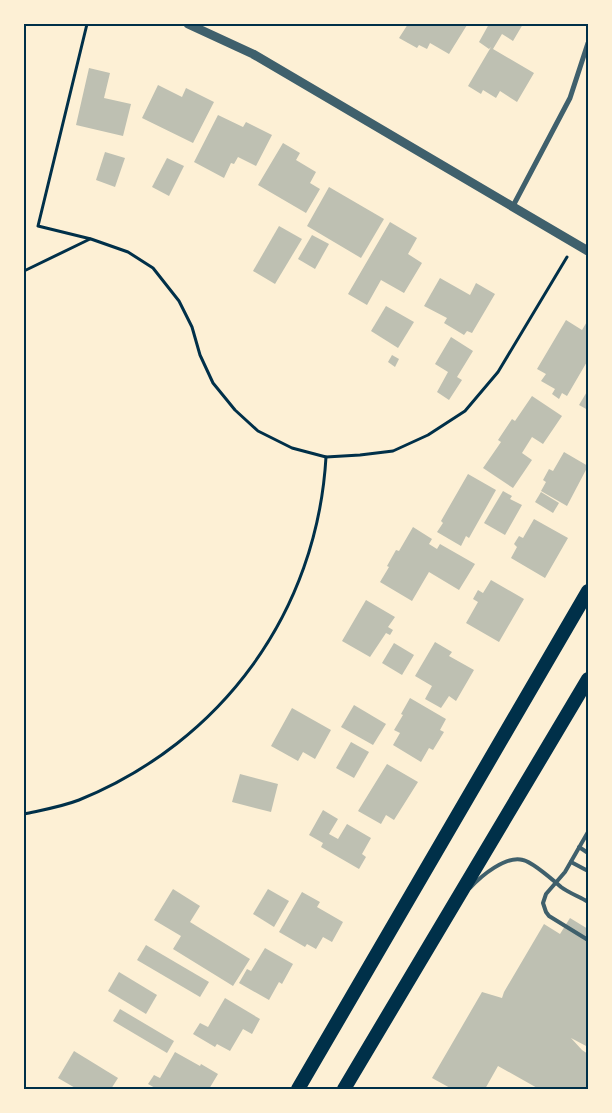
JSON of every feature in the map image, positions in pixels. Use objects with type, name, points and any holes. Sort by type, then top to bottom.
[{"type":"highway","points":[[298,1089],[588,591]]},
{"type":"highway","points":[[344,1089],[588,680]]},
{"type":"street","points":[[188,24],[204,27],[253,54],[588,252]]},
{"type":"street","points":[[513,206],[570,98],[588,43]]},
{"type":"lane","points":[[588,832],[571,862],[544,899],[543,904],[546,912],[554,920],[588,940]]},
{"type":"lane","points":[[579,847],[588,853]]},
{"type":"lane","points":[[454,905],[485,874],[507,862],[517,859],[525,860],[556,881],[561,887],[588,902]]},
{"type":"lane","points":[[571,862],[588,871]]},
{"type":"path","points":[[87,24],[38,226],[91,239],[128,252],[154,268],[179,302],[192,327],[200,355],[213,384],[235,410],[258,431],[292,448],[326,457],[393,451],[428,436],[465,411],[498,372],[575,244]]},
{"type":"path","points":[[24,271],[91,239]]},
{"type":"path","points":[[24,814],[77,800],[112,785],[143,767],[176,744],[228,695],[266,647],[295,591],[307,561],[314,532],[324,480],[326,457]]},
{"type":"building","points":[[408,24],[467,25],[449,54],[430,43],[427,49],[419,45],[417,48],[399,38]]},
{"type":"building","points":[[489,24],[523,24],[513,41],[502,34],[493,49],[534,73],[517,102],[500,91],[496,98],[483,90],[481,94],[468,86],[491,47],[489,49],[479,42]]},
{"type":"building","points":[[89,68],[110,73],[104,98],[131,104],[123,136],[76,125]]},
{"type":"building","points":[[158,85],[182,97],[186,88],[214,102],[193,143],[142,118]]},
{"type":"building","points":[[218,115],[243,127],[246,122],[272,135],[256,166],[238,157],[234,164],[231,163],[224,178],[194,162]]},
{"type":"building","points":[[283,143],[300,153],[296,160],[316,172],[310,183],[320,189],[306,213],[258,185]]},
{"type":"building","points":[[105,152],[125,158],[115,187],[96,180]]},
{"type":"building","points":[[167,158],[184,166],[169,196],[152,187]]},
{"type":"building","points":[[329,187],[384,219],[361,258],[307,226]]},
{"type":"building","points":[[390,222],[417,238],[408,254],[422,263],[404,293],[381,280],[367,305],[348,294]]},
{"type":"building","points":[[279,226],[302,239],[275,284],[253,271]]},
{"type":"building","points":[[312,235],[329,244],[315,269],[298,259]]},
{"type":"building","points":[[440,278],[470,295],[476,283],[495,294],[472,333],[467,331],[464,335],[444,323],[447,318],[424,306]]},
{"type":"building","points":[[386,306],[414,322],[398,348],[371,331]]},
{"type":"building","points":[[566,320],[582,330],[588,320],[588,360],[567,396],[562,393],[559,399],[552,394],[555,389],[541,381],[546,374],[537,369]]},
{"type":"building","points":[[451,337],[473,351],[457,377],[462,380],[449,400],[437,392],[448,372],[435,364]]},
{"type":"building","points":[[392,355],[399,359],[395,367],[388,362]]},
{"type":"building","points":[[588,390],[588,410],[579,405]]},
{"type":"building","points":[[532,396],[562,416],[543,444],[532,437],[522,453],[532,460],[513,488],[483,468],[501,442],[498,440],[512,419],[515,421]]},
{"type":"building","points":[[564,452],[588,466],[567,506],[541,491],[546,482],[543,480],[549,469],[553,471]]},
{"type":"building","points":[[468,474],[496,490],[469,538],[466,536],[461,546],[437,532],[443,523],[441,521]]},
{"type":"building","points":[[503,491],[512,496],[510,499],[522,505],[505,535],[484,523]]},
{"type":"building","points":[[541,492],[559,503],[553,513],[535,502]]},
{"type":"building","points":[[534,519],[568,538],[545,578],[511,558],[517,547],[514,544],[519,536],[523,538]]},
{"type":"building","points":[[413,527],[432,539],[429,544],[437,549],[440,544],[475,564],[459,590],[429,572],[412,601],[380,582],[396,550],[399,551]]},
{"type":"building","points":[[491,580],[524,599],[499,642],[466,623],[478,602],[473,599],[478,590],[483,593]]},
{"type":"building","points":[[366,600],[395,617],[388,627],[393,630],[390,635],[386,633],[370,657],[342,641]]},
{"type":"building","points":[[435,642],[452,652],[449,656],[474,670],[456,701],[449,696],[441,708],[425,699],[432,686],[415,676]]},
{"type":"building","points":[[394,643],[414,655],[402,675],[382,663]]},
{"type":"building","points":[[410,698],[446,719],[440,730],[444,732],[433,750],[429,748],[421,762],[393,745],[400,733],[394,730]]},
{"type":"building","points":[[354,705],[386,724],[373,745],[341,727]]},
{"type":"building","points":[[292,708],[331,730],[315,759],[303,752],[298,761],[271,746]]},
{"type":"building","points":[[351,742],[369,752],[354,778],[336,768]]},
{"type":"building","points":[[387,764],[418,782],[394,820],[386,815],[381,824],[358,811]]},
{"type":"building","points":[[240,774],[278,784],[271,812],[232,802]]},
{"type":"building","points":[[323,810],[338,819],[329,834],[338,839],[347,824],[371,838],[362,854],[366,857],[359,869],[321,847],[323,843],[309,835]]},
{"type":"building","points":[[173,889],[200,906],[190,922],[250,959],[233,986],[173,949],[181,936],[154,920]]},
{"type":"building","points":[[268,889],[289,901],[274,927],[253,914]]},
{"type":"building","points":[[302,892],[320,902],[317,907],[343,922],[332,942],[323,937],[316,949],[307,944],[305,947],[279,932]]},
{"type":"building","points":[[570,918],[588,929],[588,1047],[571,1038],[588,1054],[588,1089],[539,1089],[498,1066],[485,1089],[452,1089],[432,1078],[482,992],[502,998],[544,924],[560,934]]},
{"type":"building","points":[[146,945],[209,982],[200,997],[137,960]]},
{"type":"building","points":[[265,948],[293,964],[282,984],[279,982],[269,1000],[239,983],[247,969],[251,971]]},
{"type":"building","points":[[119,972],[157,995],[146,1014],[108,991]]},
{"type":"building","points":[[225,998],[260,1019],[252,1034],[243,1029],[230,1051],[217,1044],[215,1047],[193,1034],[200,1023],[208,1027]]},
{"type":"building","points":[[120,1009],[174,1041],[167,1053],[113,1021]]},
{"type":"building","points":[[74,1051],[118,1078],[111,1089],[77,1089],[58,1078]]},
{"type":"building","points":[[175,1052],[218,1074],[209,1089],[157,1089],[148,1084],[154,1075],[160,1078]]}]
